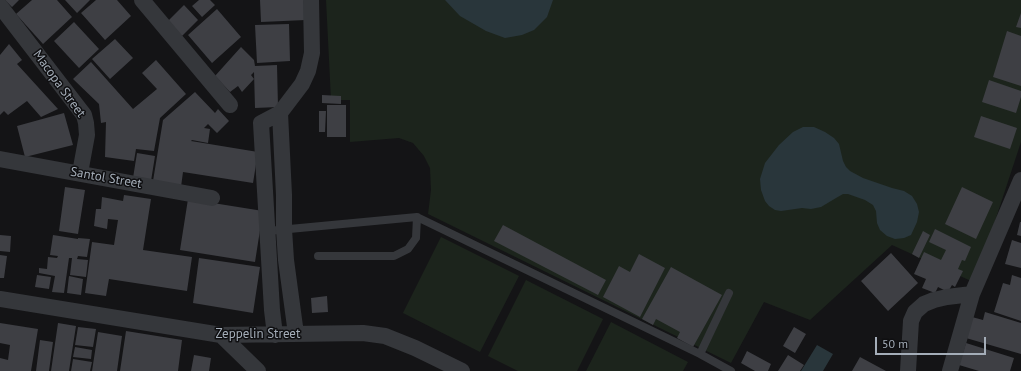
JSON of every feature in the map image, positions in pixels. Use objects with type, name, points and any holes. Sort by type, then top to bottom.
[{"type":"street","points":[[142,0],[230,105]]},
{"type":"street","points":[[275,335],[272,310],[261,123],[280,113],[302,84],[308,71],[312,53],[311,0]]},
{"type":"street","name":"Macopa Street","points":[[0,6],[84,114],[87,135],[80,173]]},
{"type":"street","points":[[280,113],[286,260],[296,334]]},
{"type":"street","name":"Santol Street","points":[[0,159],[212,198]]},
{"type":"street","points":[[950,371],[972,294],[1021,180]]},
{"type":"street","points":[[908,371],[911,321],[915,312],[924,304],[934,300],[972,294]]},
{"type":"street","name":"Zeppelin Street","points":[[0,299],[221,335],[363,333],[384,336],[415,348],[462,371]]},
{"type":"street","points":[[221,335],[258,371]]},
{"type":"lane","points":[[318,256],[394,256],[408,249],[416,238],[418,217]]},
{"type":"lane","points":[[268,231],[418,217],[700,354],[731,371]]},
{"type":"lane","points":[[700,354],[729,293]]},
{"type":"shaded area","points":[[326,0],[1021,0],[1021,142],[994,224],[971,281],[892,245],[810,320],[764,302],[731,363],[428,214],[431,190],[430,168],[424,156],[413,143],[399,138],[350,142],[350,100],[331,100]]},
{"type":"shaded area","points":[[445,0],[553,0],[547,17],[534,30],[522,35],[505,38],[486,31],[460,16]]},
{"type":"shaded area","points":[[803,127],[814,127],[834,138],[839,144],[843,161],[850,171],[863,178],[904,191],[912,196],[917,204],[919,212],[917,222],[911,235],[904,238],[895,239],[887,236],[880,230],[877,223],[876,211],[873,205],[865,200],[848,194],[843,194],[821,207],[811,209],[802,208],[781,211],[775,210],[769,206],[765,201],[761,190],[760,179],[765,163],[779,145],[793,132]]},
{"type":"shaded area","points":[[441,237],[519,276],[480,352],[403,313]]},
{"type":"shaded area","points":[[526,280],[603,319],[577,371],[518,371],[488,356]]},
{"type":"shaded area","points":[[611,322],[688,362],[683,371],[586,371]]},
{"type":"shaded area","points":[[817,345],[833,354],[823,371],[801,371]]},
{"type":"building","points":[[5,0],[19,0],[12,7]]},
{"type":"building","points":[[32,0],[57,0],[72,17],[43,44],[16,14]]},
{"type":"building","points":[[65,0],[90,0],[77,13]]},
{"type":"building","points":[[96,0],[117,0],[131,16],[105,40],[81,13]]},
{"type":"building","points":[[199,0],[210,0],[215,5],[202,17],[192,6]]},
{"type":"building","points":[[260,0],[305,0],[306,20],[261,22]]},
{"type":"building","points":[[184,5],[198,20],[182,36],[168,21]]},
{"type":"building","points":[[217,9],[241,37],[212,63],[188,35]]},
{"type":"building","points":[[1021,13],[1021,28],[1016,27]]},
{"type":"building","points":[[74,22],[99,49],[79,68],[54,41]]},
{"type":"building","points":[[289,24],[290,61],[257,63],[255,25]]},
{"type":"building","points":[[1007,31],[1021,36],[1021,86],[993,77]]},
{"type":"building","points":[[115,39],[133,58],[110,79],[92,59]]},
{"type":"building","points":[[9,44],[22,60],[17,64],[58,109],[41,117],[27,101],[8,115],[4,111],[0,115],[0,55]]},
{"type":"building","points":[[241,47],[254,60],[255,66],[277,65],[278,107],[255,108],[254,72],[251,75],[254,79],[242,92],[238,86],[230,92],[215,76]]},
{"type":"building","points":[[156,60],[186,94],[160,118],[154,151],[136,149],[134,161],[105,157],[106,122],[101,123],[99,104],[73,79],[91,62],[133,109],[157,89],[142,73]]},
{"type":"building","points":[[989,80],[1021,91],[1021,97],[1016,113],[982,102]]},
{"type":"building","points":[[195,92],[215,113],[218,109],[229,121],[217,133],[208,124],[204,128],[210,129],[208,143],[191,141],[258,152],[253,183],[183,172],[181,187],[153,181],[163,120]]},
{"type":"building","points":[[322,95],[341,96],[341,104],[322,103]]},
{"type":"building","points":[[327,105],[346,105],[346,137],[327,137]]},
{"type":"building","points":[[319,111],[326,111],[325,132],[319,132]]},
{"type":"building","points":[[64,113],[73,145],[25,157],[17,126]]},
{"type":"building","points":[[981,116],[1017,128],[1010,149],[974,137]]},
{"type":"building","points":[[137,153],[155,156],[151,181],[133,178]]},
{"type":"building","points":[[65,187],[85,190],[78,234],[59,231]]},
{"type":"building","points":[[962,187],[993,202],[976,239],[945,224]]},
{"type":"building","points":[[124,195],[151,199],[143,250],[192,257],[187,291],[109,279],[106,296],[85,293],[92,242],[114,245],[118,220],[108,219],[107,229],[94,226],[96,209],[101,209],[102,197],[123,201]]},
{"type":"building","points":[[188,199],[263,211],[255,262],[180,250]]},
{"type":"building","points":[[1021,222],[1021,236],[1017,235]]},
{"type":"building","points":[[503,225],[606,280],[598,295],[494,241]]},
{"type":"building","points":[[935,229],[971,247],[965,261],[962,260],[958,269],[963,271],[955,287],[952,285],[948,292],[938,287],[935,293],[922,288],[926,279],[914,274],[924,252],[941,260],[946,250],[929,242]]},
{"type":"building","points":[[923,231],[930,235],[919,258],[912,254]]},
{"type":"building","points":[[0,235],[11,236],[10,252],[0,251]]},
{"type":"building","points":[[53,235],[78,239],[90,239],[87,257],[78,256],[77,259],[88,260],[86,277],[70,275],[72,258],[69,258],[64,293],[52,292],[55,276],[39,273],[39,268],[47,269],[48,257],[57,258],[58,256],[50,255]]},
{"type":"building","points":[[1012,240],[1021,243],[1021,268],[1005,264]]},
{"type":"building","points":[[891,253],[918,283],[888,311],[861,281]]},
{"type":"building","points":[[639,254],[665,268],[640,317],[603,297],[619,266],[630,272]]},
{"type":"building","points":[[0,255],[7,256],[4,278],[0,278]]},
{"type":"building","points":[[199,258],[260,267],[253,313],[193,303]]},
{"type":"building","points":[[671,267],[722,295],[693,347],[677,338],[680,332],[656,319],[653,325],[642,319]]},
{"type":"building","points":[[37,275],[51,277],[49,289],[35,287]]},
{"type":"building","points":[[1012,275],[1021,278],[1021,321],[994,312],[1003,283],[1010,285]]},
{"type":"building","points":[[69,276],[83,279],[81,295],[67,293]]},
{"type":"building","points":[[327,296],[328,312],[312,313],[311,298]]},
{"type":"building","points":[[985,312],[1021,323],[1021,354],[966,338],[972,317],[983,320]]},
{"type":"building","points":[[0,323],[38,329],[31,371],[0,371],[0,358],[8,360],[10,345],[0,343]]},
{"type":"building","points":[[58,323],[76,326],[69,371],[51,371]]},
{"type":"building","points":[[78,327],[96,329],[93,347],[75,345]]},
{"type":"building","points":[[794,327],[806,334],[795,353],[783,346]]},
{"type":"building","points":[[126,331],[182,340],[178,371],[120,371]]},
{"type":"building","points":[[98,332],[122,336],[117,371],[92,371]]},
{"type":"building","points":[[40,340],[53,342],[49,371],[36,371]]},
{"type":"building","points":[[966,343],[1014,358],[1010,371],[979,371],[959,365]]},
{"type":"building","points":[[75,347],[92,350],[91,359],[73,357]]},
{"type":"building","points":[[747,351],[771,364],[768,371],[755,371],[741,363]]},
{"type":"building","points":[[194,355],[211,358],[209,371],[191,371]]},
{"type":"building","points":[[788,355],[804,365],[800,371],[778,371]]},
{"type":"building","points":[[860,357],[886,371],[852,371]]},
{"type":"building","points":[[73,359],[92,362],[90,371],[71,371]]}]
